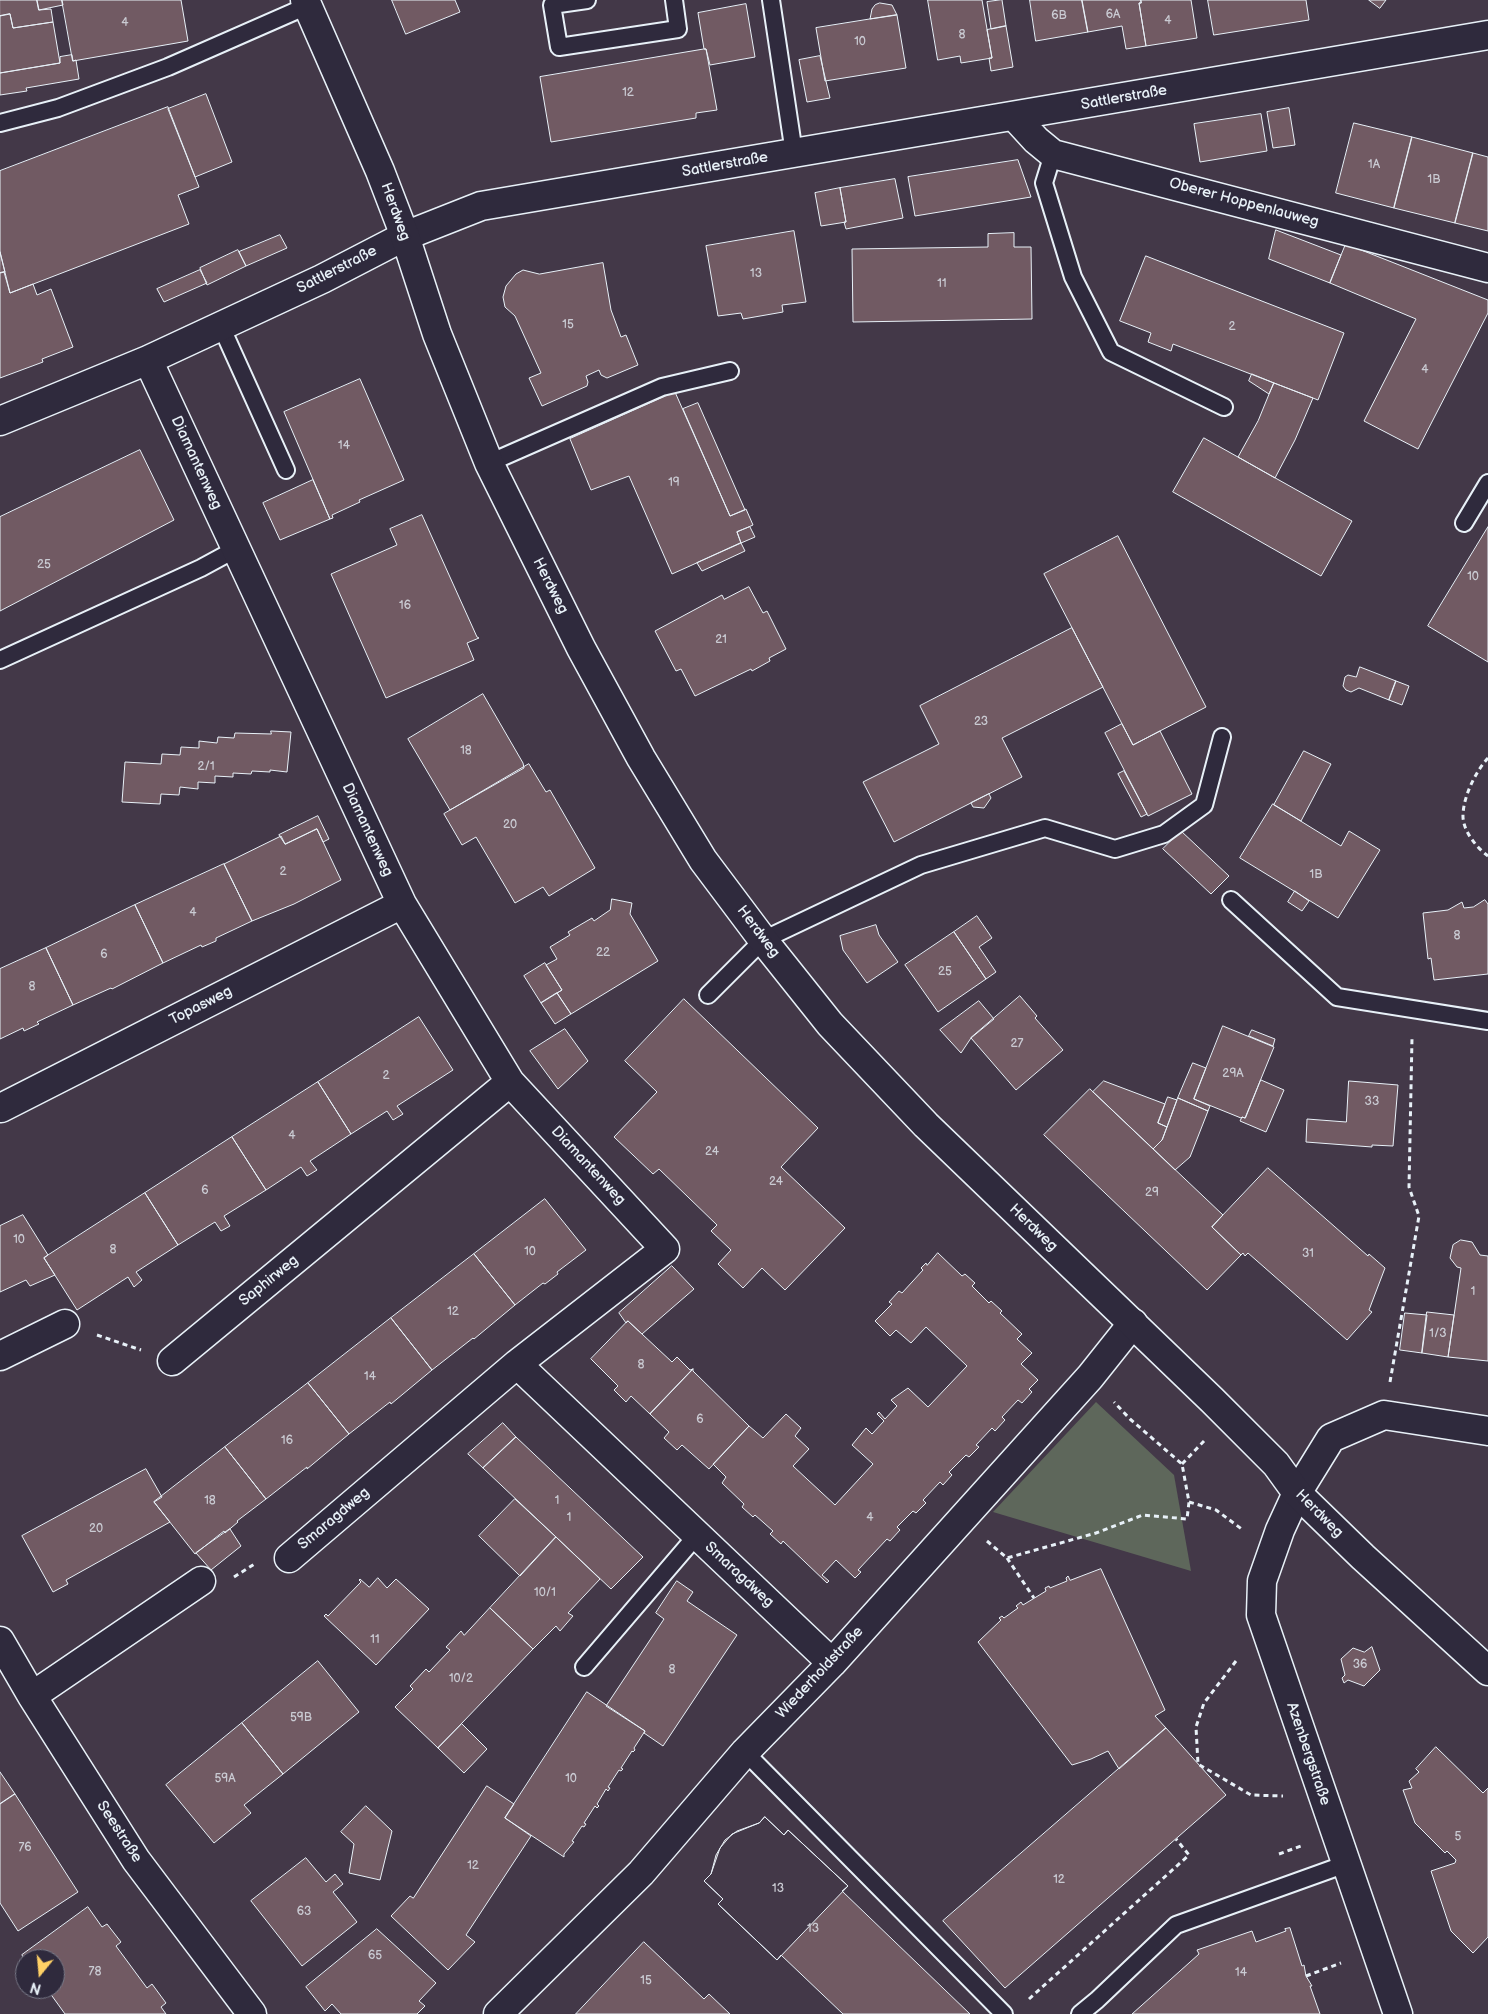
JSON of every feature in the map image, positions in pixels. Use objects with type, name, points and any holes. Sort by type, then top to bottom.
[{"type":"street","name":"Herdweg","points":[[306,3],[380,171],[405,236],[436,334],[489,462],[581,648],[640,758],[703,860],[763,940],[830,1024],[926,1125],[1133,1323],[1276,1464],[1297,1493],[1406,1598],[1488,1671]]},
{"type":"street","name":"Sattlerstraße","points":[[0,421],[148,360],[322,280],[405,236],[481,206],[1086,105],[1488,35]]},
{"type":"street","name":"Oberer Hoppenlauweg","points":[[1014,116],[1036,140],[1053,154],[1488,268]]},
{"type":"street","name":"Diamantenweg","points":[[148,360],[402,904],[510,1082],[665,1249]]},
{"type":"street","name":"Topasweg","points":[[1,1108],[402,904]]},
{"type":"street","name":"Saphirweg","points":[[172,1361],[510,1082]]},
{"type":"street","name":"Smaragdweg","points":[[289,1558],[517,1364],[665,1249]]},
{"type":"street","name":"Wiederholdstraße","points":[[498,2014],[641,1873],[745,1752],[832,1663],[1090,1377],[1133,1323]]},
{"type":"street","points":[[0,1356],[65,1324]]},
{"type":"street","name":"Smaragdweg","points":[[517,1364],[832,1663]]},
{"type":"street","points":[[1384,1415],[1488,1431]]},
{"type":"street","name":"Azenbergstraße","points":[[1384,1415],[1331,1438],[1297,1493],[1280,1530],[1262,1582],[1261,1616],[1398,2014]]},
{"type":"street","points":[[32,1696],[201,1581]]},
{"type":"street","name":"Seestraße","points":[[0,1640],[32,1696],[136,1860],[252,2014]]},
{"type":"lane","points":[[587,0],[552,5],[559,47],[678,29],[674,0]]},
{"type":"lane","points":[[770,0],[794,153]]},
{"type":"lane","points":[[0,123],[58,108],[168,67],[275,21],[306,3]]},
{"type":"lane","points":[[1053,154],[1044,183],[1072,277],[1110,352],[1224,407]]},
{"type":"lane","points":[[221,326],[286,470]]},
{"type":"lane","points":[[489,462],[662,387],[730,371]]},
{"type":"lane","points":[[1464,524],[1488,483]]},
{"type":"lane","points":[[0,660],[201,568],[236,549]]},
{"type":"lane","points":[[708,995],[763,940],[920,864],[1046,828],[1115,849],[1164,834],[1204,805],[1222,737]]},
{"type":"lane","points":[[1231,900],[1337,997],[1488,1021]]},
{"type":"lane","points":[[584,1667],[697,1535]]},
{"type":"lane","points":[[745,1752],[1004,2014]]},
{"type":"lane","points":[[1080,2014],[1176,1924],[1346,1864]]},
{"type":"path","points":[[1488,758],[1481,765],[1474,780],[1462,815],[1468,832],[1478,848],[1488,856]]},
{"type":"path","points":[[1384,1415],[1419,1216],[1409,1187],[1412,1009]]},
{"type":"path","points":[[65,1324],[172,1361]]},
{"type":"path","points":[[1007,1558],[1096,1533],[1143,1515],[1187,1519],[1189,1502],[1182,1464],[1130,1420],[1090,1377]]},
{"type":"path","points":[[1189,1502],[1216,1510],[1272,1552]]},
{"type":"path","points":[[961,1520],[1007,1558],[1034,1598]]},
{"type":"path","name":"Smaragdweg","points":[[201,1581],[227,1582],[270,1554],[289,1558]]},
{"type":"path","points":[[1236,1661],[1204,1704],[1196,1727],[1198,1764],[1251,1795],[1283,1796]]},
{"type":"path","points":[[1027,2001],[1189,1855],[1176,1839]]},
{"type":"path","points":[[1306,1976],[1341,1963]]},
{"type":"green space","points":[[1096,1402],[1174,1475],[1191,1571],[993,1512]]},
{"type":"building","points":[[0,0],[37,0],[39,10],[51,9],[53,22],[13,28],[10,14],[0,16]]},
{"type":"building","points":[[37,0],[62,0],[63,5],[39,10]]},
{"type":"building","points":[[62,0],[181,0],[188,41],[73,61]]},
{"type":"building","points":[[392,0],[455,0],[460,12],[406,34]]},
{"type":"building","points":[[928,0],[982,0],[992,58],[961,63],[960,56],[938,60]]},
{"type":"building","points":[[1002,0],[1006,26],[991,29],[987,2]]},
{"type":"building","points":[[1030,0],[1082,0],[1088,32],[1036,41]]},
{"type":"building","points":[[1082,0],[1141,0],[1141,3],[1139,3],[1146,46],[1126,49],[1122,26],[1088,32]]},
{"type":"building","points":[[1141,0],[1191,0],[1197,38],[1146,46],[1139,3],[1141,3]]},
{"type":"building","points":[[1208,0],[1306,0],[1309,20],[1214,35]]},
{"type":"building","points":[[1369,0],[1386,0],[1380,8]]},
{"type":"building","points":[[880,3],[892,5],[897,15],[870,19],[872,9]]},
{"type":"building","points":[[746,4],[755,57],[710,65],[706,49],[704,49],[698,13]]},
{"type":"building","points":[[10,14],[13,28],[53,22],[60,63],[0,73],[0,16]]},
{"type":"building","points":[[897,15],[906,68],[825,81],[816,28]]},
{"type":"building","points":[[1006,26],[1013,67],[991,71],[989,58],[992,58],[987,30]]},
{"type":"building","points":[[706,49],[717,110],[696,113],[696,118],[551,142],[540,77]]},
{"type":"building","points":[[72,55],[73,61],[76,60],[79,79],[26,88],[27,91],[0,95],[0,73],[60,63],[60,57]]},
{"type":"building","points":[[820,56],[830,98],[807,102],[799,60]]},
{"type":"building","points":[[206,94],[232,162],[195,177],[168,109]]},
{"type":"building","points":[[168,107],[199,187],[178,195],[189,224],[10,293],[0,252],[0,171]]},
{"type":"building","points":[[1289,108],[1295,145],[1273,148],[1267,112]]},
{"type":"building","points":[[1261,114],[1267,151],[1200,162],[1194,124]]},
{"type":"building","points":[[1354,123],[1412,137],[1394,208],[1336,193]]},
{"type":"building","points":[[1412,137],[1473,153],[1455,223],[1394,208]]},
{"type":"building","points":[[1473,153],[1488,157],[1488,231],[1455,223]]},
{"type":"building","points":[[1018,160],[1031,197],[915,216],[908,177]]},
{"type":"building","points":[[895,179],[903,218],[846,229],[840,188]]},
{"type":"building","points":[[840,188],[846,222],[821,226],[815,193]]},
{"type":"building","points":[[1276,230],[1341,255],[1330,283],[1269,259]]},
{"type":"building","points":[[794,231],[806,302],[782,305],[783,312],[743,319],[741,313],[718,316],[706,246]]},
{"type":"building","points":[[1014,233],[1014,247],[1031,247],[1032,319],[853,322],[852,249],[988,247],[988,234]]},
{"type":"building","points":[[280,235],[287,248],[246,266],[239,252]]},
{"type":"building","points":[[1346,244],[1488,300],[1488,313],[1418,449],[1364,421],[1416,319],[1330,283]]},
{"type":"building","points":[[238,250],[246,266],[207,285],[200,268]]},
{"type":"building","points":[[0,252],[5,272],[0,273]]},
{"type":"building","points":[[1146,256],[1344,333],[1318,400],[1173,344],[1171,351],[1148,342],[1151,333],[1120,321]]},
{"type":"building","points":[[603,263],[611,310],[621,337],[626,335],[638,365],[607,378],[601,375],[599,370],[586,376],[587,386],[542,406],[529,378],[541,373],[515,316],[505,307],[503,297],[506,286],[516,274],[523,270],[539,274]]},
{"type":"building","points":[[200,270],[207,283],[164,302],[157,289]]},
{"type":"building","points":[[4,272],[10,293],[33,284],[37,295],[51,289],[73,347],[42,359],[43,362],[0,378],[0,273]]},
{"type":"building","points":[[1252,374],[1274,383],[1269,394],[1249,381]]},
{"type":"building","points":[[360,379],[404,480],[359,500],[360,502],[332,515],[333,518],[330,519],[284,412]]},
{"type":"building","points":[[1274,383],[1313,398],[1295,440],[1275,478],[1238,457],[1258,421]]},
{"type":"building","points":[[675,392],[730,516],[746,509],[753,525],[737,532],[741,543],[672,574],[629,476],[591,490],[570,439]]},
{"type":"building","points":[[698,403],[745,510],[730,516],[683,409]]},
{"type":"building","points":[[1204,438],[1352,521],[1321,576],[1173,492]]},
{"type":"building","points":[[140,450],[174,520],[0,611],[0,517]]},
{"type":"building","points":[[313,480],[330,519],[280,540],[263,503]]},
{"type":"building","points":[[422,515],[479,638],[467,643],[474,660],[386,698],[331,574],[397,545],[390,529]]},
{"type":"building","points":[[750,527],[755,537],[741,543],[737,532]]},
{"type":"building","points":[[1488,527],[1488,662],[1428,626]]},
{"type":"building","points":[[1118,536],[1206,707],[1133,745],[1044,574]]},
{"type":"building","points":[[741,543],[745,551],[702,571],[697,563]]},
{"type":"building","points":[[749,587],[763,613],[767,611],[786,649],[769,658],[770,661],[752,671],[751,669],[695,696],[681,669],[676,671],[655,631],[722,595],[724,599]]},
{"type":"building","points":[[1072,628],[1103,687],[1002,738],[1022,777],[894,842],[863,782],[939,744],[920,706]]},
{"type":"building","points":[[1360,667],[1396,681],[1389,700],[1359,688],[1351,692],[1346,690],[1343,686],[1345,677],[1348,675],[1356,677]]},
{"type":"building","points":[[1396,681],[1409,686],[1402,705],[1389,700]]},
{"type":"building","points":[[483,694],[523,763],[524,768],[450,810],[408,739]]},
{"type":"building","points":[[1122,724],[1133,745],[1160,731],[1192,794],[1148,816],[1105,733]]},
{"type":"building","points":[[271,731],[291,732],[287,772],[270,770],[270,772],[252,771],[251,774],[233,773],[233,777],[215,776],[215,783],[198,782],[198,789],[180,787],[179,795],[161,794],[160,804],[122,802],[125,762],[161,764],[162,754],[180,755],[181,747],[199,748],[199,741],[217,743],[218,737],[234,738],[235,733],[271,734]]},
{"type":"building","points":[[1304,751],[1331,764],[1301,821],[1274,805]]},
{"type":"building","points":[[529,764],[546,792],[550,790],[595,868],[549,896],[543,887],[515,903],[476,837],[462,845],[444,814]]},
{"type":"building","points":[[1124,771],[1147,814],[1141,817],[1118,774]]},
{"type":"building","points":[[989,794],[991,798],[984,808],[973,807],[971,803]]},
{"type":"building","points":[[1273,804],[1341,846],[1349,831],[1380,850],[1338,918],[1240,858]]},
{"type":"building","points":[[318,816],[329,839],[323,842],[317,829],[285,844],[279,835]]},
{"type":"building","points":[[317,829],[341,880],[294,904],[252,921],[224,864],[281,836],[285,844]]},
{"type":"building","points":[[1181,831],[1229,876],[1211,894],[1163,849]]},
{"type":"building","points":[[224,864],[252,921],[216,938],[216,941],[202,947],[201,945],[163,963],[135,905]]},
{"type":"building","points":[[1295,891],[1309,901],[1302,911],[1288,902]]},
{"type":"building","points":[[612,899],[632,903],[630,914],[658,961],[571,1014],[557,993],[562,990],[546,965],[557,959],[550,947],[570,935],[568,932],[592,918],[594,921],[610,910]]},
{"type":"building","points":[[1485,900],[1488,904],[1488,974],[1434,980],[1431,958],[1428,959],[1423,913],[1448,910],[1462,902],[1464,908],[1473,907]]},
{"type":"building","points":[[135,905],[163,963],[112,989],[73,1005],[46,948]]},
{"type":"building","points":[[977,916],[992,938],[979,947],[996,972],[986,979],[954,932]]},
{"type":"building","points":[[876,925],[879,935],[898,962],[867,983],[843,950],[840,936]]},
{"type":"building","points":[[954,932],[986,979],[938,1012],[905,965]]},
{"type":"building","points":[[46,948],[73,1005],[37,1022],[39,1024],[24,1031],[23,1028],[0,1039],[0,969]]},
{"type":"building","points":[[545,963],[562,990],[541,1003],[524,976]]},
{"type":"building","points":[[557,993],[571,1014],[555,1024],[541,1003]]},
{"type":"building","points":[[1020,996],[1037,1016],[1035,1018],[1063,1050],[1016,1090],[971,1038]]},
{"type":"building","points":[[684,999],[818,1128],[781,1167],[845,1228],[785,1290],[762,1268],[743,1288],[718,1264],[731,1250],[711,1231],[717,1225],[659,1169],[653,1174],[614,1137],[657,1092],[625,1061]]},
{"type":"building","points":[[979,1001],[994,1019],[971,1038],[961,1053],[940,1030]]},
{"type":"building","points":[[419,1017],[453,1070],[397,1106],[403,1114],[393,1120],[387,1111],[351,1134],[318,1082]]},
{"type":"building","points":[[1223,1026],[1274,1047],[1245,1118],[1194,1099]]},
{"type":"building","points":[[565,1029],[588,1061],[558,1089],[530,1051]]},
{"type":"building","points":[[1252,1030],[1275,1039],[1273,1046],[1249,1036]]},
{"type":"building","points":[[1193,1063],[1206,1068],[1194,1099],[1210,1106],[1208,1111],[1178,1098]]},
{"type":"building","points":[[1261,1080],[1284,1090],[1266,1132],[1240,1121],[1242,1117],[1245,1118]]},
{"type":"building","points":[[1104,1081],[1165,1104],[1158,1123],[1167,1127],[1162,1140],[1153,1149],[1093,1092]]},
{"type":"building","points":[[1349,1081],[1398,1085],[1393,1146],[1372,1145],[1372,1147],[1306,1142],[1307,1119],[1346,1122]]},
{"type":"building","points":[[318,1082],[351,1134],[310,1161],[317,1170],[307,1176],[301,1167],[266,1190],[232,1137]]},
{"type":"building","points":[[1090,1089],[1223,1215],[1212,1227],[1241,1255],[1207,1290],[1044,1135]]},
{"type":"building","points":[[1168,1097],[1177,1100],[1167,1127],[1158,1123]]},
{"type":"building","points":[[1178,1098],[1208,1111],[1190,1157],[1175,1170],[1153,1149],[1162,1140]]},
{"type":"building","points":[[232,1137],[266,1190],[224,1216],[230,1226],[221,1231],[215,1222],[178,1245],[145,1193]]},
{"type":"building","points":[[1268,1168],[1368,1256],[1369,1254],[1385,1268],[1369,1310],[1372,1312],[1347,1340],[1248,1253],[1245,1256],[1243,1253],[1241,1255],[1212,1227]]},
{"type":"building","points":[[145,1193],[178,1245],[136,1272],[142,1280],[134,1287],[128,1277],[77,1310],[44,1258]]},
{"type":"building","points":[[545,1199],[586,1250],[557,1272],[558,1274],[515,1305],[474,1254]]},
{"type":"building","points":[[23,1215],[48,1255],[44,1258],[55,1275],[30,1286],[26,1280],[0,1292],[0,1226]]},
{"type":"building","points":[[1461,1240],[1472,1242],[1480,1255],[1488,1256],[1488,1361],[1448,1357],[1461,1268],[1457,1267],[1450,1258],[1453,1245]]},
{"type":"building","points":[[938,1253],[962,1276],[965,1274],[975,1283],[972,1286],[989,1303],[991,1301],[1002,1311],[1000,1313],[1022,1334],[1017,1339],[1032,1353],[1021,1364],[1038,1380],[1029,1389],[1032,1392],[1022,1403],[1018,1400],[1002,1417],[1005,1420],[995,1431],[992,1428],[976,1445],[979,1447],[969,1457],[966,1455],[949,1472],[952,1475],[943,1485],[940,1482],[923,1500],[926,1503],[916,1513],[913,1511],[897,1527],[900,1530],[890,1541],[887,1539],[858,1570],[861,1572],[855,1578],[836,1560],[822,1575],[829,1581],[827,1583],[783,1541],[781,1544],[770,1534],[773,1531],[755,1515],[753,1517],[742,1507],[744,1504],[722,1483],[726,1477],[713,1464],[749,1426],[763,1438],[786,1414],[801,1428],[795,1436],[809,1449],[793,1466],[835,1505],[873,1464],[852,1445],[866,1428],[872,1434],[884,1421],[877,1414],[879,1412],[885,1419],[897,1406],[891,1400],[908,1388],[928,1407],[967,1366],[926,1327],[911,1343],[896,1330],[890,1336],[875,1321],[892,1304],[889,1302],[899,1291],[902,1293],[923,1270],[921,1268],[926,1263],[927,1265]]},
{"type":"building","points":[[474,1254],[515,1305],[432,1370],[391,1318]]},
{"type":"building","points":[[672,1266],[694,1289],[642,1334],[628,1321],[626,1323],[619,1313]]},
{"type":"building","points":[[1427,1312],[1454,1315],[1448,1357],[1422,1353]]},
{"type":"building","points":[[1405,1313],[1427,1315],[1422,1353],[1400,1350]]},
{"type":"building","points":[[391,1318],[432,1370],[391,1404],[390,1402],[349,1434],[308,1383]]},
{"type":"building","points":[[628,1321],[672,1362],[677,1357],[690,1370],[693,1369],[650,1414],[631,1396],[626,1402],[614,1390],[618,1386],[591,1359]]},
{"type":"building","points":[[693,1369],[749,1426],[709,1469],[682,1445],[677,1450],[664,1438],[669,1432],[650,1414]]},
{"type":"building","points":[[308,1383],[349,1434],[307,1469],[307,1467],[266,1499],[225,1447]]},
{"type":"building","points":[[503,1423],[516,1437],[483,1468],[468,1454]]},
{"type":"building","points":[[516,1437],[643,1557],[611,1589],[483,1468]]},
{"type":"building","points":[[225,1447],[266,1499],[237,1521],[225,1533],[224,1531],[195,1554],[154,1502]]},
{"type":"building","points":[[146,1469],[162,1497],[154,1502],[170,1522],[66,1580],[68,1584],[53,1592],[22,1536]]},
{"type":"building","points":[[515,1499],[556,1537],[520,1576],[479,1536]]},
{"type":"building","points":[[230,1529],[241,1546],[211,1570],[196,1553]]},
{"type":"building","points":[[556,1537],[600,1579],[568,1613],[573,1616],[560,1631],[556,1626],[533,1649],[490,1608]]},
{"type":"building","points":[[1101,1569],[1165,1710],[1155,1716],[1166,1728],[1119,1769],[1108,1751],[1072,1765],[978,1642],[1001,1620],[999,1618],[1002,1616],[1004,1618],[1018,1608],[1016,1606],[1021,1602],[1023,1605],[1046,1591],[1045,1588],[1049,1586],[1050,1588],[1067,1581],[1066,1578],[1068,1576],[1070,1580]]},
{"type":"building","points":[[378,1578],[387,1588],[396,1579],[429,1609],[376,1665],[324,1616],[326,1614],[328,1616],[361,1582],[360,1579],[369,1587]]},
{"type":"building","points":[[677,1581],[693,1592],[687,1601],[737,1635],[663,1746],[644,1733],[645,1731],[606,1706],[664,1619],[656,1613]]},
{"type":"building","points":[[490,1608],[533,1649],[438,1748],[395,1707],[413,1689],[410,1686],[426,1669],[429,1672],[450,1650],[446,1647],[461,1631],[464,1635]]},
{"type":"building","points":[[1372,1647],[1380,1670],[1364,1686],[1348,1680],[1344,1683],[1342,1678],[1345,1675],[1341,1659],[1353,1648],[1364,1652]]},
{"type":"building","points":[[318,1661],[359,1712],[283,1774],[242,1723]]},
{"type":"building","points":[[587,1692],[645,1731],[634,1748],[635,1750],[632,1751],[621,1768],[623,1769],[619,1770],[608,1787],[610,1788],[608,1791],[606,1789],[597,1804],[599,1806],[597,1808],[595,1806],[584,1823],[586,1824],[584,1827],[582,1826],[572,1841],[574,1842],[564,1854],[564,1857],[505,1818]]},
{"type":"building","points":[[242,1723],[283,1774],[244,1805],[251,1813],[214,1843],[166,1785]]},
{"type":"building","points":[[462,1724],[487,1749],[464,1773],[438,1748]]},
{"type":"building","points":[[1166,1728],[1226,1795],[1005,1988],[943,1921]]},
{"type":"building","points":[[1436,1747],[1483,1793],[1488,1788],[1488,1937],[1473,1953],[1451,1931],[1431,1871],[1455,1863],[1456,1860],[1447,1851],[1445,1853],[1415,1823],[1403,1790],[1412,1788],[1409,1781],[1419,1772],[1416,1769]]},
{"type":"building","points":[[0,1772],[15,1794],[0,1804]]},
{"type":"building","points":[[487,1786],[514,1804],[505,1818],[531,1836],[466,1935],[475,1942],[448,1970],[391,1916],[410,1896],[413,1898]]},
{"type":"building","points":[[15,1794],[78,1892],[18,1931],[0,1903],[0,1804]]},
{"type":"building","points":[[366,1806],[392,1831],[380,1880],[349,1873],[354,1844],[341,1832]]},
{"type":"building","points":[[765,1817],[784,1835],[788,1830],[848,1886],[842,1891],[970,2014],[843,2014],[781,1955],[777,1960],[718,1904],[723,1899],[704,1881],[711,1874],[720,1848],[732,1834],[759,1823]]},
{"type":"building","points":[[765,1817],[784,1835],[788,1830],[848,1886],[777,1960],[718,1904],[723,1899],[704,1881],[711,1874],[716,1855],[725,1840],[737,1831],[759,1823]]},
{"type":"building","points":[[306,1858],[326,1882],[335,1874],[343,1884],[333,1892],[357,1922],[302,1966],[251,1901]]},
{"type":"building","points":[[88,1907],[102,1927],[107,1924],[121,1942],[116,1946],[147,1988],[152,1984],[166,2003],[161,2007],[166,2014],[65,2014],[54,1999],[65,1999],[65,1949],[30,1949]]},
{"type":"building","points":[[1290,1928],[1302,1966],[1304,1965],[1306,1976],[1312,1986],[1310,1986],[1320,2014],[1132,2014],[1199,1954],[1197,1950],[1252,1931],[1256,1942]]},
{"type":"building","points":[[377,1929],[436,1983],[419,2001],[425,2006],[417,2014],[341,2014],[332,2004],[325,2011],[306,1987]]},
{"type":"building","points":[[644,1942],[704,1999],[709,1994],[730,2014],[576,2014]]}]
